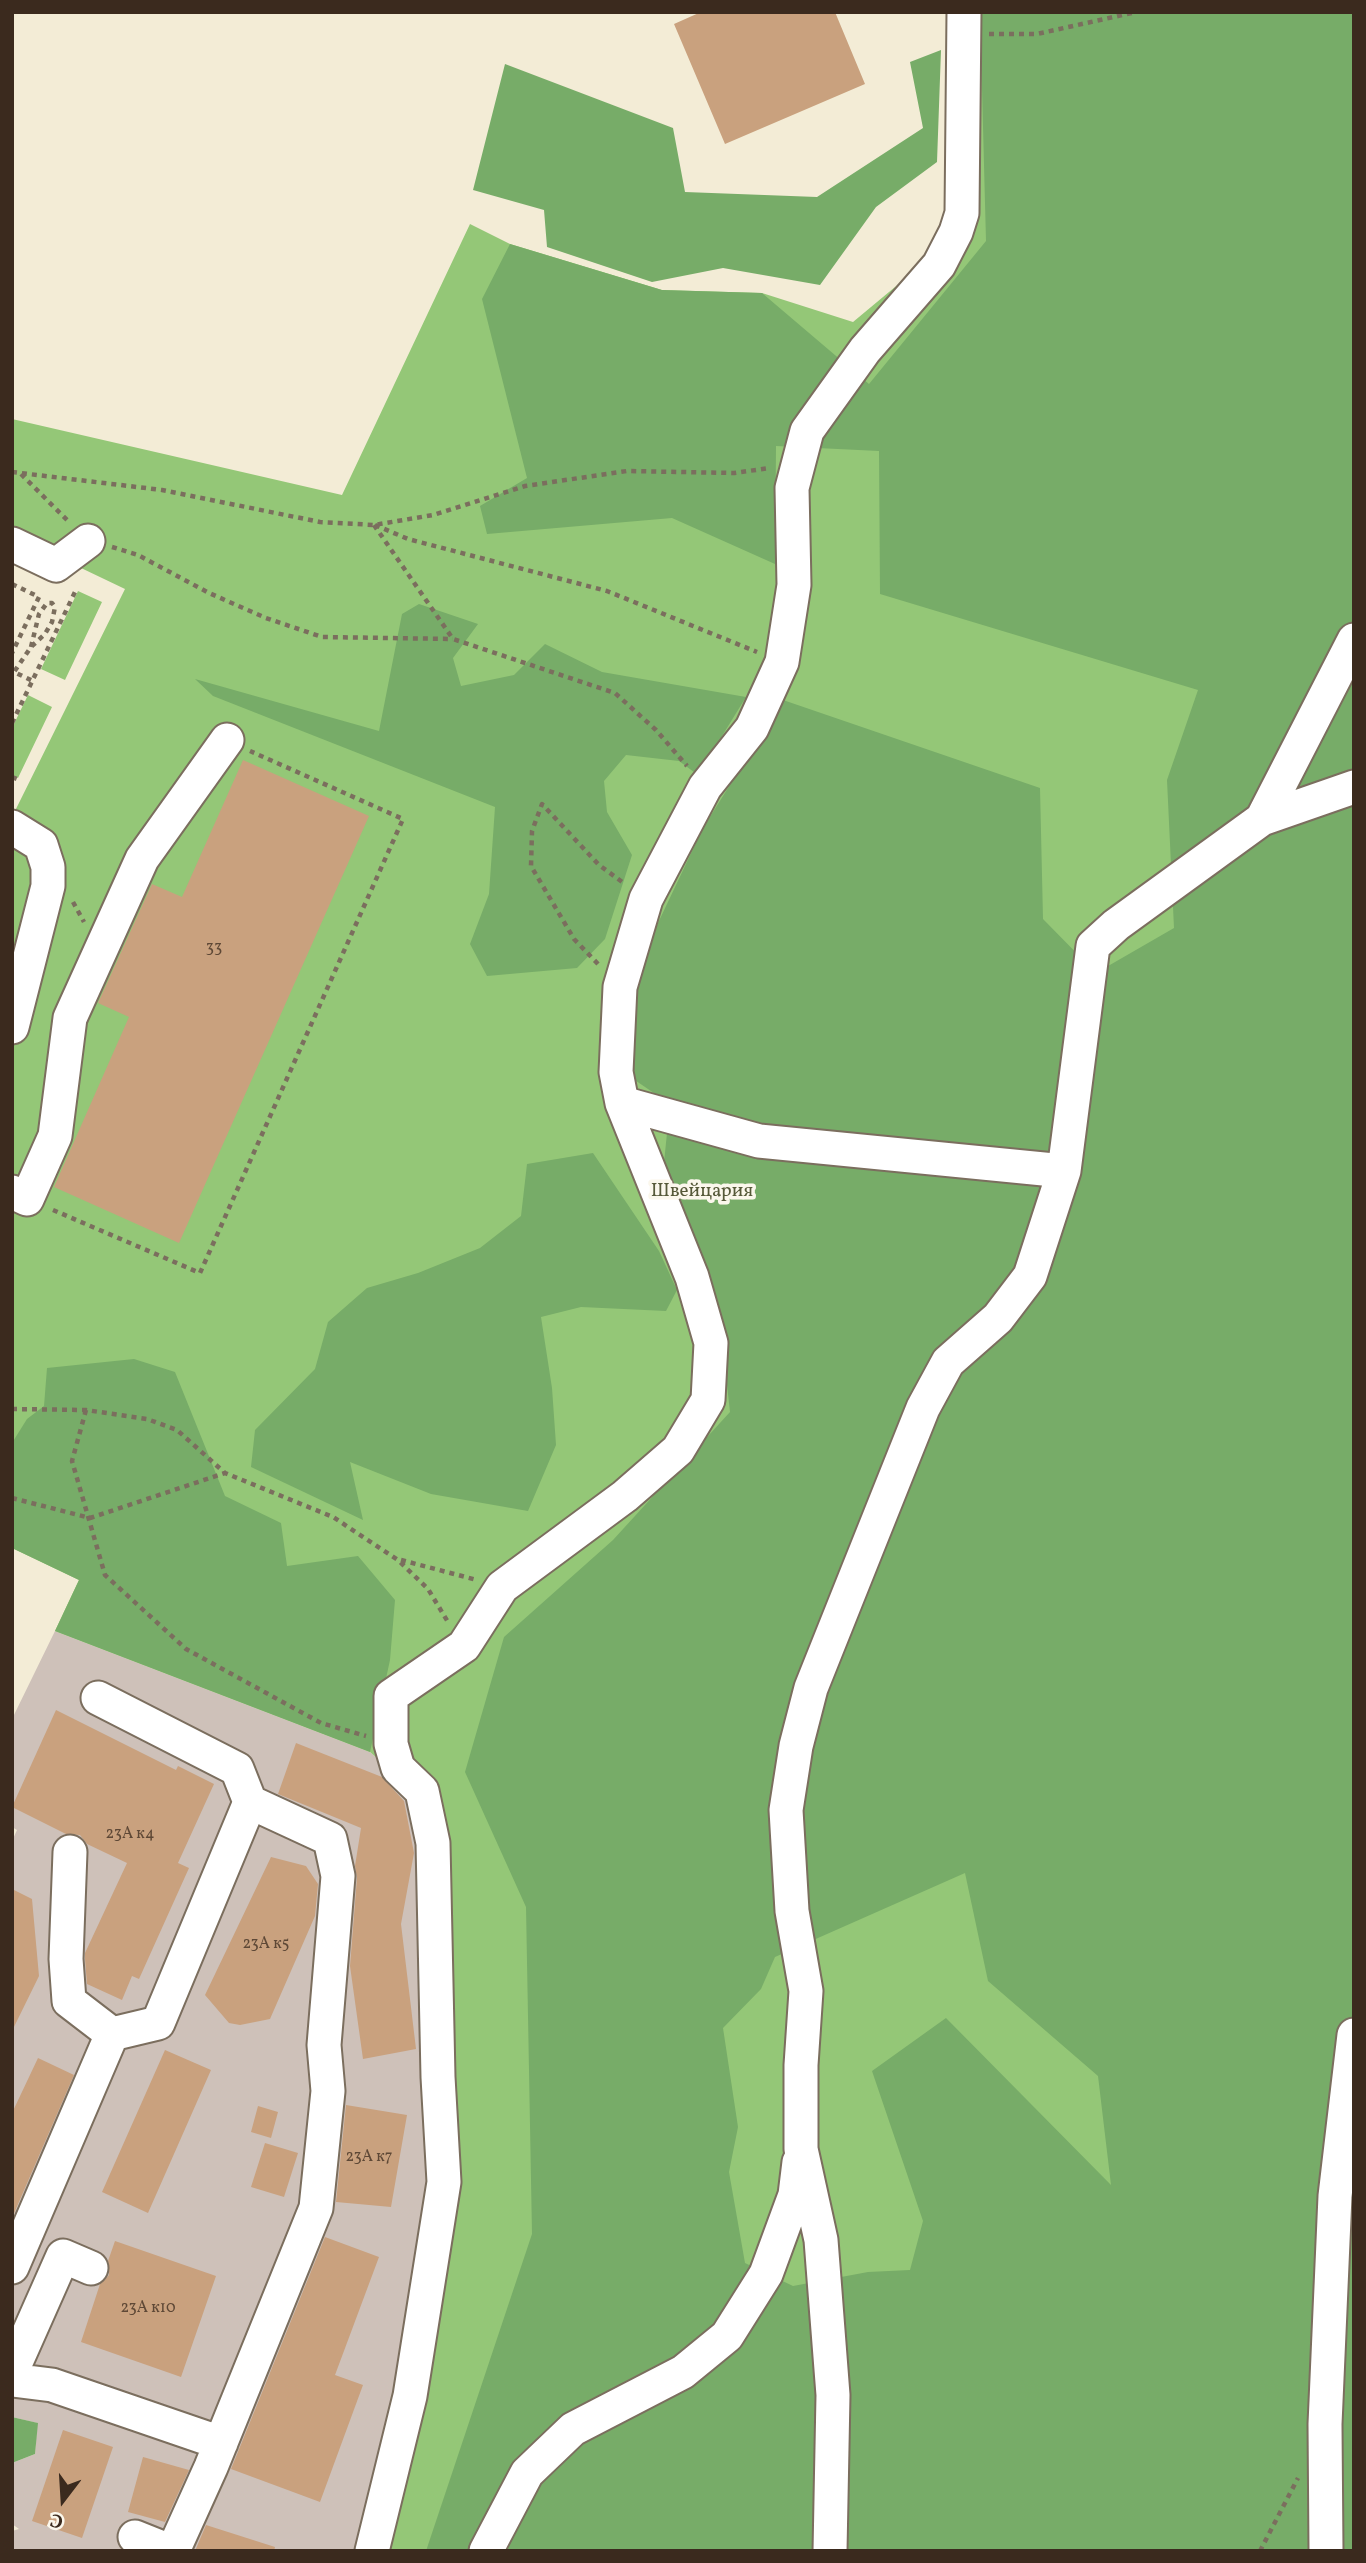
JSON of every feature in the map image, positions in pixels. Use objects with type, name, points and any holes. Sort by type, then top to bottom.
[{"type":"lane","points":[[372,2551],[410,2396],[444,2182],[438,2077],[433,1843],[422,1791],[398,1768],[391,1744],[391,1696],[464,1646],[502,1587],[625,1496],[678,1450],[708,1400],[711,1343],[692,1278],[622,1102],[616,1072],[620,987],[646,899],[705,787],[752,728],[782,663],[794,585],[792,488],[807,431],[865,350],[939,265],[956,232],[962,213],[964,23]]},
{"type":"lane","points":[[12,544],[56,565],[88,541]]},
{"type":"lane","points":[[1262,819],[1354,640]]},
{"type":"lane","points":[[19,1195],[55,1136],[70,1018],[142,859],[227,740]]},
{"type":"lane","points":[[486,2551],[527,2473],[573,2429],[683,2372],[727,2336],[766,2274],[795,2195],[802,2149],[801,2065],[806,1991],[792,1911],[786,1810],[796,1746],[808,1700],[923,1408],[948,1362],[998,1318],[1030,1276],[1064,1171],[1093,946],[1116,925],[1262,819],[1354,787]]},
{"type":"lane","points":[[12,827],[41,845],[48,867],[48,886],[12,1027]]},
{"type":"lane","points":[[622,1102],[759,1141],[1064,1171]]},
{"type":"lane","points":[[98,1698],[237,1769],[250,1802],[330,1839],[338,1876],[324,2045],[328,2091],[316,2208],[221,2443],[171,2551],[135,2536]]},
{"type":"lane","points":[[112,2034],[158,2023],[250,1802]]},
{"type":"lane","points":[[70,1852],[66,1959],[69,2001],[112,2034]]},
{"type":"lane","points":[[12,2267],[112,2034]]},
{"type":"lane","points":[[1326,2551],[1325,2424],[1335,2196],[1354,2035]]},
{"type":"lane","points":[[802,2149],[821,2240],[832,2382],[830,2551]]},
{"type":"lane","points":[[12,2371],[63,2256],[91,2268]]},
{"type":"lane","points":[[12,2380],[52,2385],[221,2443]]},
{"type":"path","points":[[964,23],[1037,34],[1136,12]]},
{"type":"path","points":[[12,472],[162,490],[320,523],[374,525],[433,515],[525,486],[627,471],[734,473],[798,464]]},
{"type":"path","points":[[20,473],[88,541],[138,555],[209,593],[266,618],[322,637],[453,639],[615,693],[656,730],[705,787]]},
{"type":"path","points":[[374,525],[453,639]]},
{"type":"path","points":[[374,525],[408,539],[607,591],[782,663]]},
{"type":"path","points":[[12,584],[39,597],[12,653]]},
{"type":"path","points":[[12,723],[76,590]]},
{"type":"path","points":[[31,647],[38,614],[47,603],[52,603],[55,613],[52,622],[13,673],[33,681]]},
{"type":"path","points":[[19,1195],[200,1273],[403,819],[227,740]]},
{"type":"path","points":[[620,987],[573,939],[531,866],[533,831],[542,804],[599,864],[646,899]]},
{"type":"path","points":[[72,900],[89,931]]},
{"type":"path","points":[[12,1409],[86,1410],[147,1419],[177,1430],[225,1473],[333,1517],[398,1559],[428,1589],[464,1646]]},
{"type":"path","points":[[86,1410],[72,1461],[105,1575],[186,1649],[321,1723],[391,1744]]},
{"type":"path","points":[[12,1498],[90,1518],[225,1473]]},
{"type":"path","points":[[398,1559],[502,1587]]},
{"type":"path","points":[[1260,2551],[1301,2470]]},
{"type":"shaded area","points":[[55,1631],[370,1752],[417,1793],[431,2158],[396,2389],[364,2551],[12,2551],[12,2531],[19,2529],[12,2524],[12,2463],[35,2454],[37,2423],[12,2417],[12,1841],[17,1830],[12,1827],[12,1719]]},
{"type":"green space","name":"Швейцария","points":[[949,12],[1354,12],[1354,2551],[364,2551],[396,2389],[431,2158],[417,1793],[370,1752],[55,1631],[79,1580],[12,1548],[12,817],[125,589],[12,535],[12,419],[342,495],[470,224],[510,244],[662,290],[762,293],[853,322],[931,257],[949,216]]},
{"type":"green space","name":"Швейцария","points":[[980,12],[1354,12],[1354,2551],[426,2551],[532,2234],[526,1907],[465,1772],[504,1637],[613,1540],[730,1412],[718,1303],[663,1172],[670,1104],[623,1072],[640,961],[703,828],[783,700],[1040,788],[1043,919],[1096,973],[1174,928],[1167,780],[1198,690],[880,594],[879,451],[776,446],[775,564],[672,518],[487,534],[480,506],[527,478],[482,299],[510,244],[662,290],[762,293],[869,384],[986,241]],"holes":[[[965,1873],[988,1981],[1098,2076],[1111,2185],[946,2018],[872,2071],[923,2221],[910,2270],[868,2272],[793,2286],[745,2263],[729,2172],[738,2127],[723,2028],[761,1989],[775,1957]]]},
{"type":"green space","points":[[941,50],[937,162],[876,207],[820,285],[723,268],[652,282],[547,247],[544,210],[473,190],[505,64],[673,128],[685,192],[817,197],[923,128],[910,62]]},
{"type":"green space","points":[[78,591],[102,602],[65,680],[41,669]]},
{"type":"green space","points":[[419,604],[478,624],[453,658],[461,686],[514,675],[545,644],[602,672],[746,697],[698,775],[679,761],[626,755],[604,781],[607,812],[632,855],[605,939],[577,968],[487,976],[470,944],[489,894],[495,807],[213,696],[195,679],[379,731],[402,614]]},
{"type":"green space","points":[[28,695],[52,707],[18,778],[12,775],[12,728]]},
{"type":"green space","points":[[593,1153],[659,1251],[677,1290],[666,1311],[581,1307],[541,1317],[552,1388],[556,1445],[528,1511],[431,1494],[350,1462],[363,1520],[251,1467],[255,1430],[315,1369],[328,1322],[367,1288],[418,1273],[480,1248],[521,1216],[527,1164]]},
{"type":"green space","points":[[134,1359],[175,1372],[225,1496],[281,1523],[287,1566],[358,1556],[395,1600],[390,1660],[370,1752],[55,1631],[79,1580],[12,1548],[12,1443],[27,1419],[44,1406],[47,1368]]},
{"type":"green space","points":[[12,2417],[38,2423],[35,2454],[12,2463]]},
{"type":"building","points":[[701,12],[835,12],[865,84],[725,144],[674,24]]},
{"type":"building","points":[[243,760],[369,816],[179,1243],[54,1187],[129,1017],[98,1003],[152,884],[182,897]]},
{"type":"building","points":[[56,1710],[176,1770],[178,1766],[214,1784],[178,1863],[189,1868],[139,1979],[132,1976],[122,2000],[87,1984],[85,1953],[127,1863],[87,1844],[80,1835],[66,1834],[12,1807]]},
{"type":"building","points":[[296,1743],[382,1777],[404,1801],[414,1853],[401,1924],[416,2049],[363,2059],[350,1966],[357,1878],[355,1866],[361,1828],[278,1794]]},
{"type":"building","points":[[271,1857],[306,1866],[318,1884],[315,1916],[270,2019],[240,2025],[229,2023],[205,1995]]},
{"type":"building","points":[[12,1889],[32,1899],[39,1976],[12,2031]]},
{"type":"building","points":[[165,2050],[211,2070],[148,2213],[102,2192]]},
{"type":"building","points":[[38,2058],[74,2075],[12,2218],[12,2113]]},
{"type":"building","points":[[346,2105],[407,2115],[391,2207],[336,2202]]},
{"type":"building","points":[[258,2106],[278,2112],[271,2138],[251,2132]]},
{"type":"building","points":[[265,2143],[298,2153],[284,2197],[251,2187]]},
{"type":"building","points":[[325,2237],[379,2257],[335,2375],[363,2385],[320,2502],[231,2469]]},
{"type":"building","points":[[115,2241],[216,2276],[181,2377],[81,2342],[100,2284],[109,2275],[108,2261]]},
{"type":"building","points":[[63,2430],[113,2447],[82,2538],[32,2521]]},
{"type":"building","points":[[143,2457],[189,2470],[165,2522],[128,2512]]},
{"type":"building","points":[[206,2525],[275,2547],[274,2551],[195,2551]]}]
